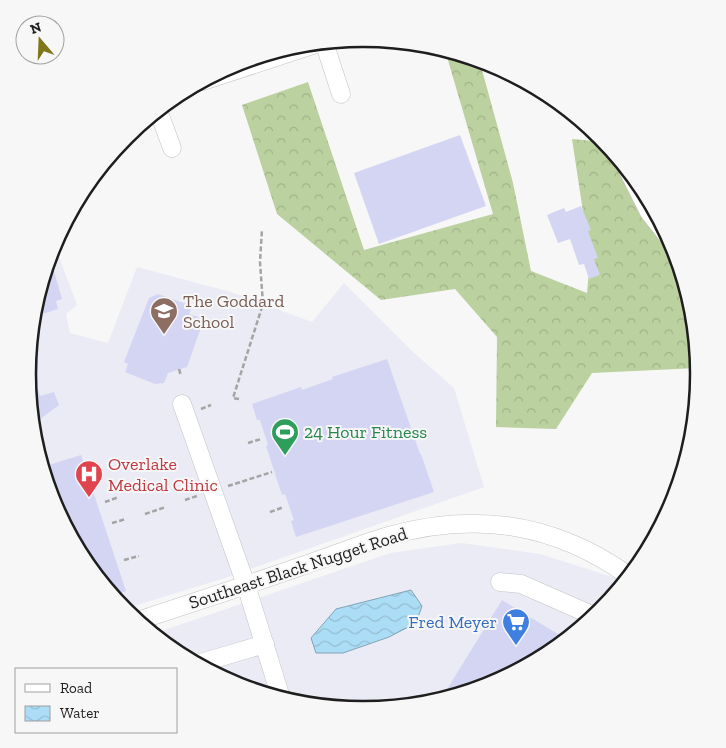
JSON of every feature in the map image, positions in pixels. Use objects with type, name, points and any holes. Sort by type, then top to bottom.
[{"type":"street","points":[[326,49],[341,94]]},
{"type":"street","points":[[161,118],[172,148]]},
{"type":"street","points":[[182,404],[246,585],[279,690]]},
{"type":"street","name":"Southeast Black Nugget Road","points":[[146,618],[388,536],[444,526],[507,525],[547,533],[592,552],[623,572]]},
{"type":"street","points":[[500,582],[521,584],[586,612]]},
{"type":"street","points":[[207,661],[264,644]]},
{"type":"path","points":[[238,399],[233,398],[263,304],[260,253],[262,229]]},
{"type":"path","points":[[179,369],[181,376]]},
{"type":"path","points":[[201,409],[211,405]]},
{"type":"path","points":[[248,443],[261,439]]},
{"type":"path","points":[[224,488],[272,472]]},
{"type":"path","points":[[185,500],[202,495]]},
{"type":"path","points":[[105,502],[119,497]]},
{"type":"path","points":[[145,514],[166,507]]},
{"type":"path","points":[[270,512],[284,507]]},
{"type":"path","points":[[112,523],[126,519]]},
{"type":"path","points":[[124,560],[139,556]]},
{"type":"shaded area","points":[[59,256],[77,305],[66,314],[70,333],[108,343],[137,267],[231,292],[312,322],[344,283],[413,352],[454,388],[484,487],[225,578],[133,606],[91,556],[70,519],[47,459],[39,417],[36,374],[39,331],[47,289]]},
{"type":"shaded area","points":[[461,543],[540,554],[617,579],[578,620],[545,646],[526,657],[488,676],[448,690],[406,698],[363,701],[342,700],[278,690],[218,667],[181,646],[162,631],[390,553]]},
{"type":"green space","points":[[447,58],[482,70],[513,183],[531,271],[587,293],[590,258],[572,139],[592,141],[622,175],[635,192],[665,249],[679,289],[687,331],[690,368],[592,373],[556,429],[496,427],[497,337],[455,289],[381,300],[277,214],[242,105],[308,82],[364,250],[493,214]]},
{"type":"water","points":[[411,590],[422,606],[416,623],[389,637],[343,653],[316,653],[311,638],[336,609]]},
{"type":"building","points":[[460,135],[486,206],[379,244],[354,173]]},
{"type":"building","points":[[581,206],[591,230],[588,231],[598,258],[594,259],[600,275],[589,279],[584,264],[579,265],[570,239],[558,243],[547,215],[564,208],[566,212]]},
{"type":"building","points":[[54,270],[62,299],[56,301],[58,309],[42,314],[47,289]]},
{"type":"building","points":[[158,294],[192,306],[189,314],[204,319],[187,367],[168,373],[164,383],[155,384],[125,372],[128,364],[124,362],[149,298]]},
{"type":"building","points":[[387,359],[434,492],[296,537],[291,521],[294,520],[285,494],[282,495],[266,446],[268,445],[260,420],[257,420],[252,404],[301,387],[302,390],[333,379],[332,377]]},
{"type":"building","points":[[36,384],[40,396],[54,392],[59,405],[39,419]]},
{"type":"building","points":[[81,455],[126,591],[121,593],[91,556],[70,519],[49,465]]},
{"type":"building","name":"Fred Meyer","points":[[502,600],[559,635],[545,646],[508,667],[446,690]]},
{"type":"place","name":"The Goddard School","points":[[164,335]]},
{"type":"place","name":"24 Hour Fitness","points":[[285,456]]},
{"type":"place","name":"Overlake Medical Clinic","points":[[89,498]]},
{"type":"place","name":"Fred Meyer","points":[[516,646]]}]
